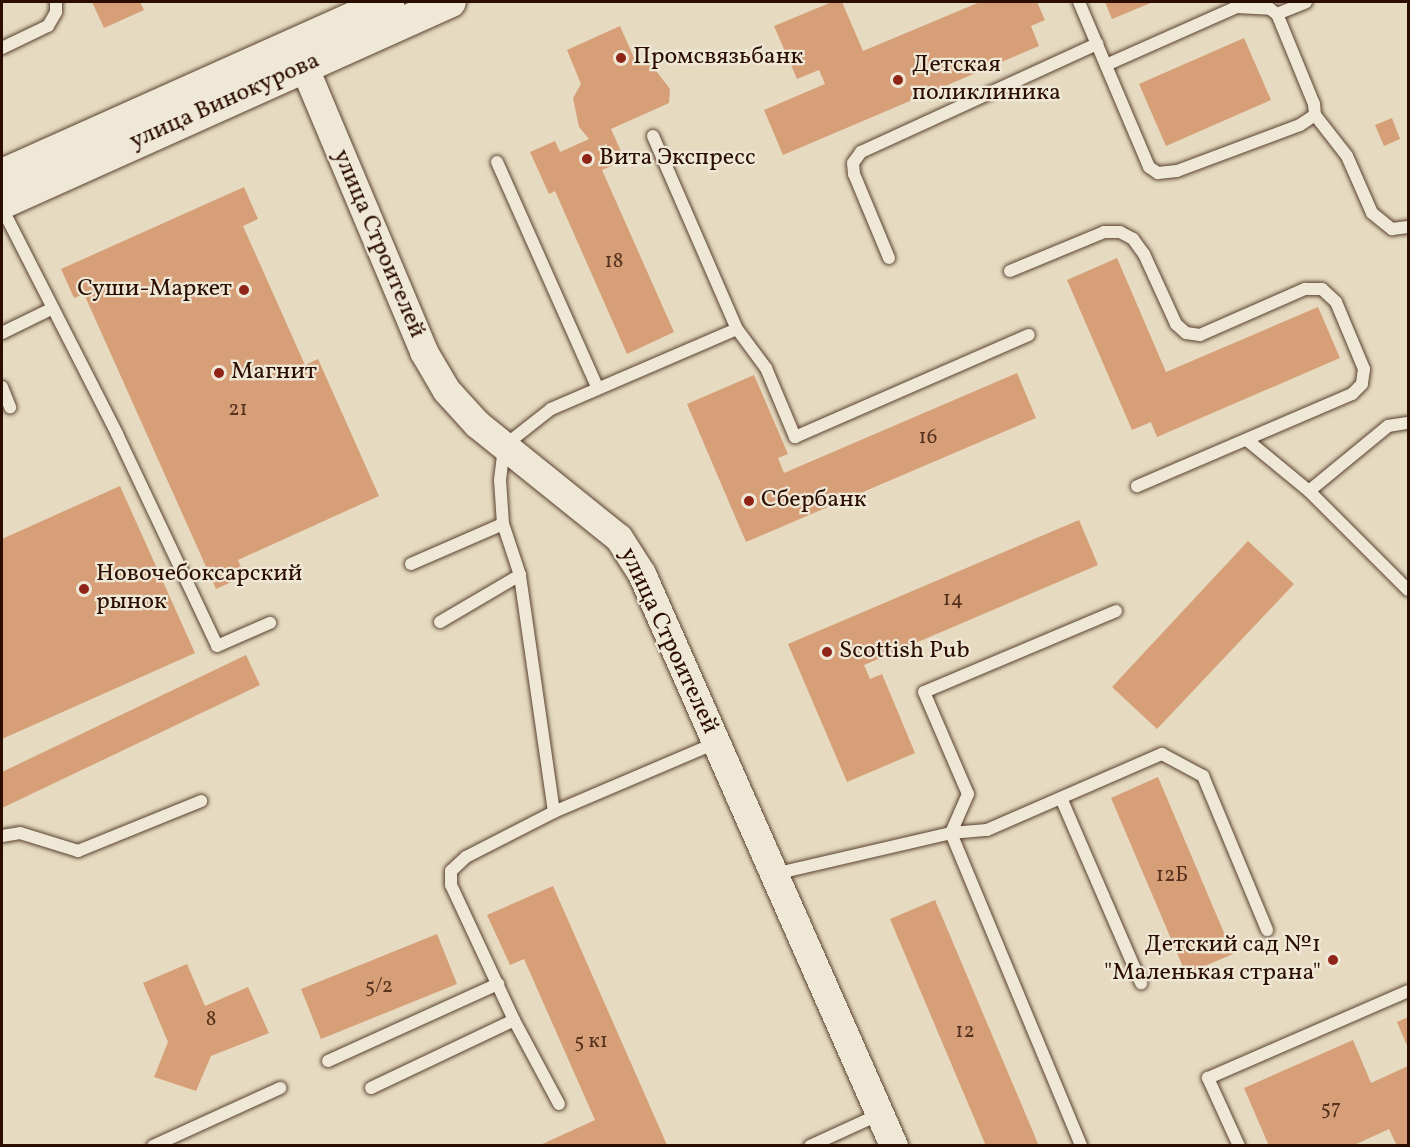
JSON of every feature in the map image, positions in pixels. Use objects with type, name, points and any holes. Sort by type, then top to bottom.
[{"type":"main road","name":"улица Винокурова","points":[[2,205],[395,8],[450,2]]},
{"type":"main road","name":"улица Винокурова","points":[[2,176],[299,55]]},
{"type":"street","name":"улица Строителей","points":[[299,55],[424,352],[447,391],[504,446],[619,538],[642,574],[772,874],[894,1146]]},
{"type":"lane","points":[[2,48],[48,26],[56,12],[56,2]]},
{"type":"lane","points":[[1079,2],[1149,167],[1158,173],[1177,171],[1299,125],[1314,115]]},
{"type":"lane","points":[[1277,14],[1306,2]]},
{"type":"lane","points":[[1107,65],[1237,8],[1270,9],[1277,14],[1314,104],[1314,115],[1347,156],[1372,213],[1392,229],[1408,227]]},
{"type":"lane","points":[[889,258],[854,174],[853,163],[861,152],[1097,44]]},
{"type":"lane","points":[[653,136],[737,329],[766,368],[795,437],[1029,335]]},
{"type":"lane","points":[[497,162],[597,387]]},
{"type":"lane","points":[[2,205],[51,309],[117,434],[217,646],[270,623]]},
{"type":"lane","points":[[1010,271],[1104,232],[1120,232],[1132,239],[1144,254],[1176,324],[1186,333],[1200,335],[1305,289],[1322,289],[1336,302],[1364,369],[1362,384],[1352,394],[1137,486]]},
{"type":"lane","points":[[2,333],[51,309]]},
{"type":"lane","points":[[554,812],[520,575],[504,524],[500,480],[504,446],[551,409],[597,387],[737,329]]},
{"type":"lane","points":[[2,387],[10,407]]},
{"type":"lane","points":[[1309,491],[1388,426],[1408,423]]},
{"type":"lane","points":[[1247,440],[1309,491],[1408,590]]},
{"type":"lane","points":[[411,564],[504,524]]},
{"type":"lane","points":[[440,622],[520,575]]},
{"type":"lane","points":[[1082,1146],[951,832],[968,794],[924,692],[1116,611]]},
{"type":"lane","points":[[559,1104],[514,1020],[451,885],[451,871],[466,857],[554,812],[716,743]]},
{"type":"lane","points":[[772,874],[951,832],[987,830],[1162,754],[1203,776],[1267,930]]},
{"type":"lane","points":[[1061,798],[1141,984]]},
{"type":"lane","points":[[2,836],[20,833],[78,851],[201,801]]},
{"type":"lane","points":[[328,1061],[498,984]]},
{"type":"lane","points":[[1239,1146],[1208,1078],[1408,991]]},
{"type":"lane","points":[[371,1088],[514,1020]]},
{"type":"lane","points":[[153,1146],[280,1088]]},
{"type":"lane","points":[[810,1146],[880,1114]]},
{"type":"building","points":[[92,2],[140,2],[144,10],[104,28]]},
{"type":"building","name":"Детская поликлиника","points":[[832,2],[842,2],[863,51],[980,2],[1037,2],[1045,20],[1031,26],[1039,46],[783,155],[764,110],[825,84],[819,70],[797,79],[774,26]]},
{"type":"building","points":[[1105,2],[1153,2],[1112,19]]},
{"type":"building","points":[[620,26],[635,60],[650,63],[670,89],[669,103],[611,129],[625,160],[602,170],[674,332],[627,354],[555,191],[549,194],[530,152],[555,141],[560,152],[589,139],[579,127],[573,98],[581,84],[567,50]]},
{"type":"building","points":[[1244,38],[1271,100],[1166,146],[1139,84]]},
{"type":"building","points":[[1392,118],[1400,139],[1384,146],[1375,125]]},
{"type":"building","points":[[244,187],[258,219],[243,226],[305,365],[318,359],[379,496],[238,560],[245,576],[216,589],[84,294],[74,298],[61,269]]},
{"type":"building","points":[[1117,258],[1166,372],[1318,307],[1340,358],[1157,437],[1151,422],[1132,430],[1067,280]]},
{"type":"building","points":[[1017,373],[1036,418],[746,542],[687,404],[754,375],[788,454],[778,458],[784,473]]},
{"type":"building","name":"Новочебоксарский рынок","points":[[120,486],[195,653],[2,739],[2,539]]},
{"type":"building","points":[[1079,520],[1098,565],[864,665],[870,679],[882,674],[915,753],[847,782],[788,644]]},
{"type":"building","points":[[1248,541],[1294,584],[1157,729],[1112,687]]},
{"type":"building","points":[[246,655],[260,685],[2,808],[2,772]]},
{"type":"building","points":[[1158,777],[1233,954],[1186,974],[1111,798]]},
{"type":"building","points":[[553,886],[666,1146],[538,1146],[595,1120],[524,959],[510,965],[487,915]]},
{"type":"building","points":[[935,900],[1039,1146],[986,1146],[890,919]]},
{"type":"building","points":[[437,934],[457,984],[321,1039],[301,989]]},
{"type":"building","points":[[187,964],[205,1006],[248,987],[269,1033],[211,1056],[196,1091],[154,1077],[168,1042],[143,983]]},
{"type":"building","points":[[1408,1017],[1408,1048],[1397,1022]]},
{"type":"building","points":[[1353,1040],[1371,1083],[1408,1066],[1408,1146],[1397,1146],[1389,1129],[1352,1146],[1269,1146],[1244,1088]]},
{"type":"place","name":"Промсвязьбанк","points":[[621,58]]},
{"type":"place","name":"Детская поликлиника","points":[[898,80]]},
{"type":"place","name":"Вита Экспресс","points":[[587,159]]},
{"type":"place","name":"Суши-Маркет","points":[[244,290]]},
{"type":"place","name":"Магнит","points":[[219,373]]},
{"type":"place","name":"Сбербанк","points":[[749,501]]},
{"type":"place","name":"Новочебоксарский рынок","points":[[84,589]]},
{"type":"place","name":"Scottish Pub","points":[[827,652]]},
{"type":"place","name":"Детский сад №1 \"Маленькая страна\"","points":[[1333,960]]}]
